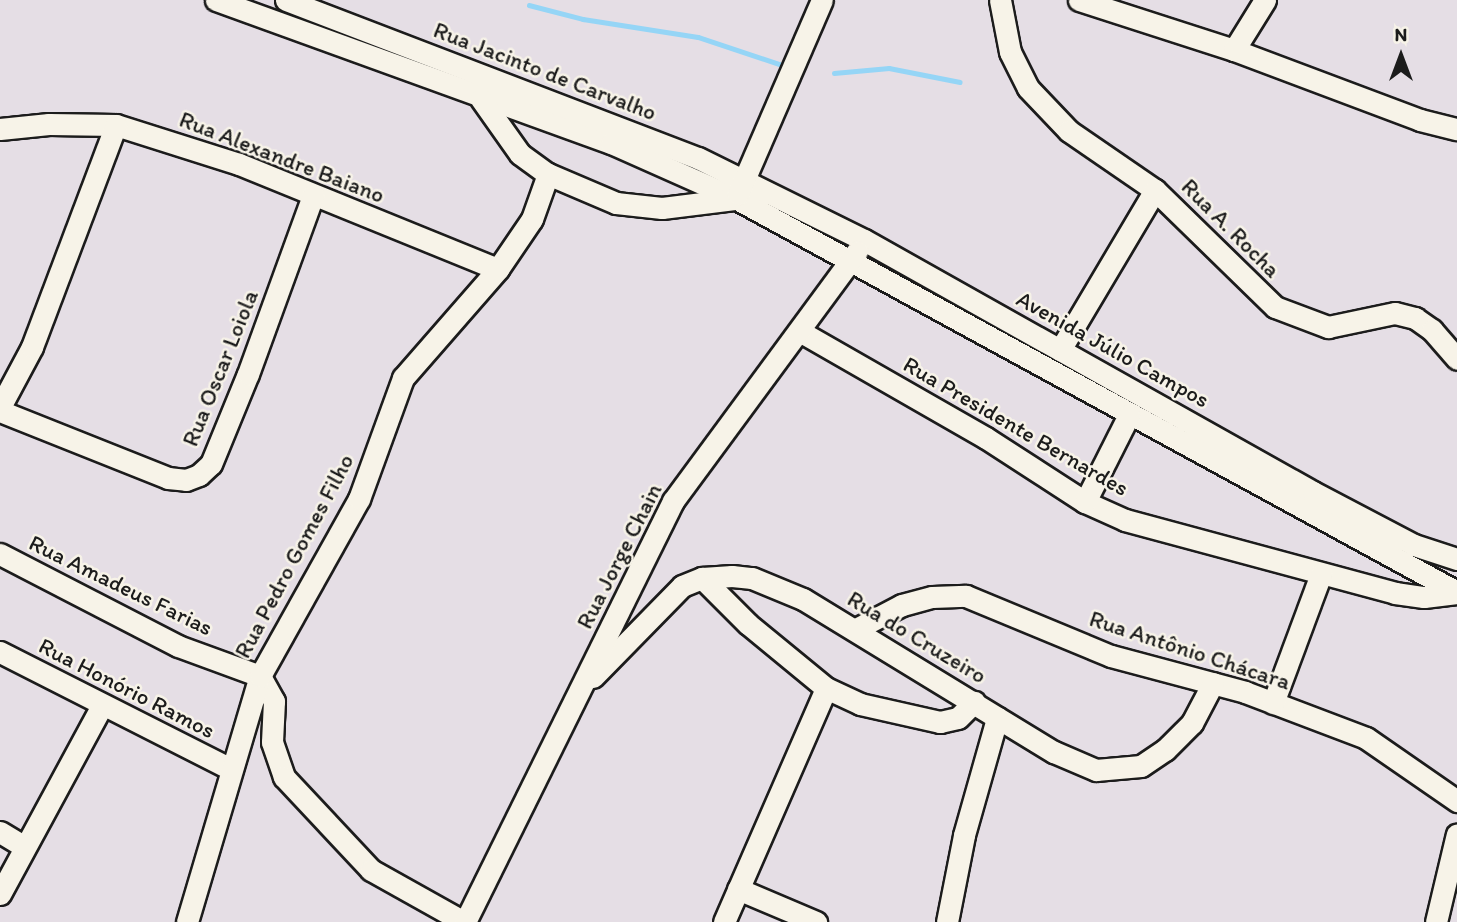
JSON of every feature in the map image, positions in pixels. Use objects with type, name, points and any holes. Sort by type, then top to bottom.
[{"type":"street","points":[[216,0],[481,99],[615,134],[740,190],[850,260],[1457,593]]},
{"type":"street","name":"Rua Jacinto de Carvalho","points":[[285,0],[615,134]]},
{"type":"street","points":[[740,190],[822,0]]},
{"type":"street","name":"Rua A. Rocha","points":[[1000,0],[1010,52],[1028,88],[1069,131],[1154,190],[1275,307],[1328,327],[1395,313],[1415,317],[1433,330],[1457,359]]},
{"type":"street","points":[[1079,0],[1234,50],[1420,120],[1457,129]]},
{"type":"street","points":[[1234,50],[1265,0]]},
{"type":"street","points":[[346,48],[354,27]]},
{"type":"street","points":[[481,99],[520,154],[548,174],[637,208],[740,190]]},
{"type":"street","name":"Rua Alexandre Baiano","points":[[0,129],[49,124],[116,125],[239,164],[498,269]]},
{"type":"street","name":"Rua Oscar Loiola","points":[[116,125],[32,347],[0,409],[168,478],[187,480],[199,475],[211,464],[248,374],[313,195]]},
{"type":"street","name":"Rua Pedro Gomes Filho","points":[[187,922],[260,676],[359,499],[403,378],[498,269],[532,219],[548,174]]},
{"type":"street","name":"Avenida Júlio Campos","points":[[740,190],[864,240],[1313,492],[1415,545],[1457,559]]},
{"type":"street","points":[[1060,350],[1154,190]]},
{"type":"street","name":"Rua Jorge Chain","points":[[465,922],[586,683],[673,501],[802,332],[864,240]]},
{"type":"street","points":[[897,286],[909,265]]},
{"type":"street","name":"Rua Presidente Bernardes","points":[[802,332],[986,438],[1085,502],[1171,535],[1321,574],[1405,594],[1457,593]]},
{"type":"street","points":[[1085,502],[1129,415]]},
{"type":"street","name":"Rua Amadeus Farias","points":[[0,554],[178,646],[260,676]]},
{"type":"street","points":[[1273,703],[1321,574]]},
{"type":"street","points":[[586,683],[664,601],[702,578],[748,624],[826,688],[860,704],[940,722],[958,718],[974,702]]},
{"type":"street","name":"Rua do Cruzeiro","points":[[702,578],[752,578],[803,599],[1054,752],[1096,770],[1116,771],[1140,765],[1165,750],[1192,723],[1213,683]]},
{"type":"street","name":"Rua Antônio Chácara","points":[[856,629],[902,605],[932,597],[967,596],[1111,656],[1213,683],[1366,738],[1457,801]]},
{"type":"street","name":"Rua Honório Ramos","points":[[0,652],[101,707],[231,769]]},
{"type":"street","points":[[260,676],[274,701],[272,742],[284,777],[372,870],[465,922]]},
{"type":"street","points":[[724,922],[826,688]]},
{"type":"street","points":[[0,894],[101,707]]},
{"type":"street","points":[[947,922],[964,835],[997,718]]},
{"type":"street","points":[[0,832],[25,846]]},
{"type":"street","points":[[1436,922],[1457,834]]},
{"type":"street","points":[[738,889],[816,922]]},
{"type":"waterway","points":[[529,5],[583,19],[698,37],[788,67]]},
{"type":"waterway","points":[[834,73],[889,68],[960,82]]}]
